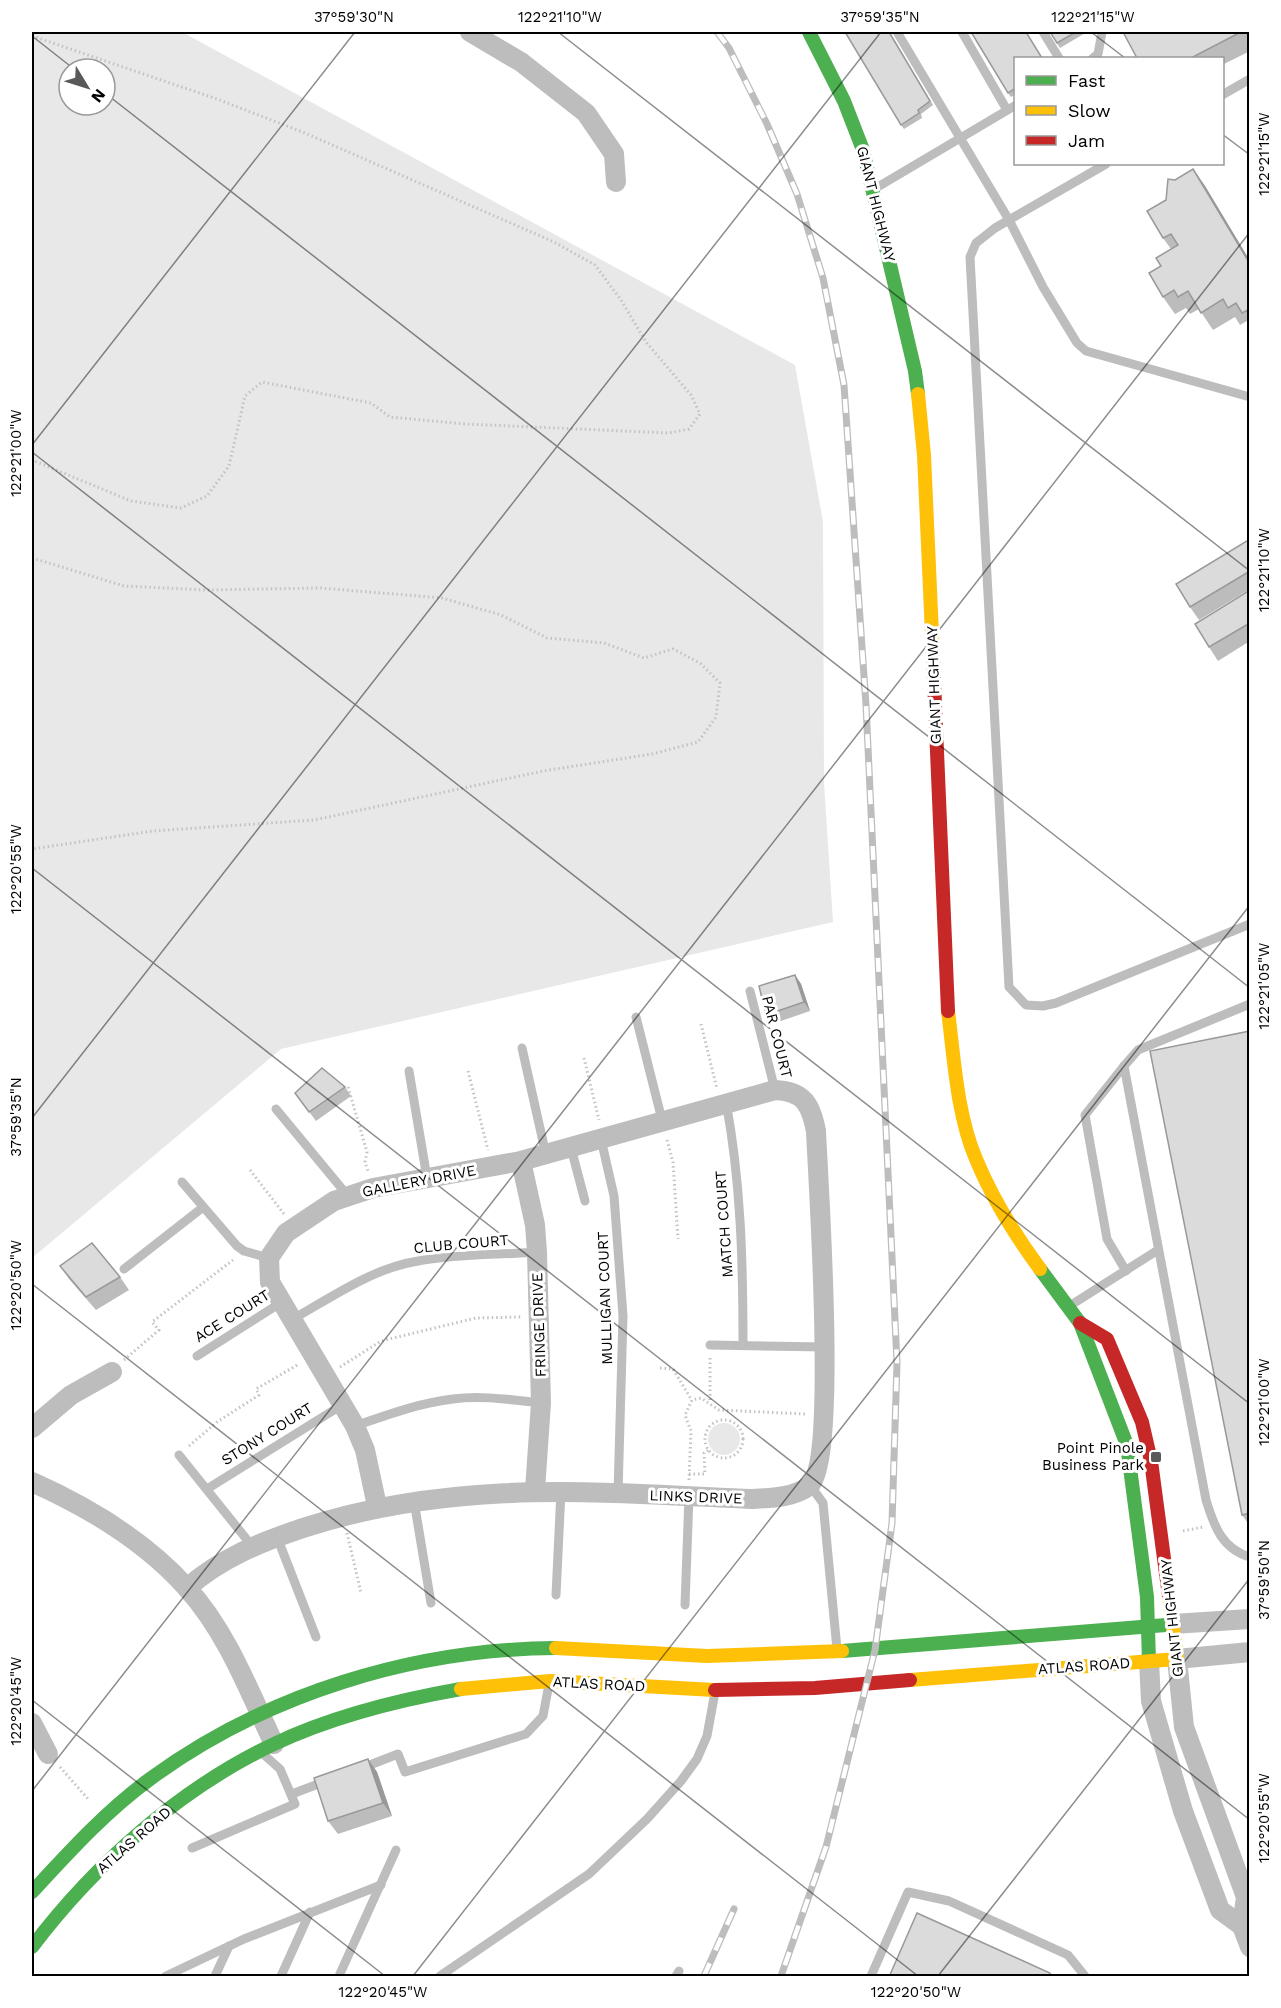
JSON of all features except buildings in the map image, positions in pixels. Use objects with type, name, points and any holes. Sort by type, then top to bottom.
[{"type":"street","points":[[470,32],[521,62],[585,112],[614,154],[616,182]]},
{"type":"street","name":"GIANT HIGHWAY","points":[[809,32],[844,101],[863,150],[915,371],[924,454],[947,1001],[958,1089],[975,1158],[1013,1232],[1080,1323],[1127,1445],[1146,1592],[1151,1701],[1183,1811],[1220,1910],[1247,1937]]},
{"type":"street","points":[[780,1090],[798,1095],[812,1108],[816,1131],[825,1347],[818,1471],[810,1485]]},
{"type":"street","name":"GALLERY DRIVE","points":[[269,1258],[286,1233],[334,1201],[348,1196],[373,1188],[546,1155],[723,1103],[780,1090]]},
{"type":"street","name":"FRINGE DRIVE","points":[[521,1161],[535,1225],[537,1252],[541,1403],[536,1490]]},
{"type":"street","points":[[269,1258],[270,1282],[355,1426],[365,1449],[377,1506]]},
{"type":"street","name":"GIANT HIGHWAY","points":[[1080,1323],[1107,1339],[1128,1384],[1142,1422],[1151,1461],[1162,1536],[1184,1727],[1246,1897],[1247,1937],[1250,1947]]},
{"type":"street","points":[[32,1428],[71,1395],[112,1372]]},
{"type":"street","points":[[32,1482],[69,1498],[99,1516],[129,1538],[187,1588],[232,1656],[259,1714],[267,1748]]},
{"type":"street","name":"LINKS DRIVE","points":[[187,1588],[202,1574],[252,1546],[277,1536],[377,1506],[468,1494],[536,1490],[751,1499],[784,1497],[810,1485]]},
{"type":"street","points":[[32,1892],[104,1818],[137,1790],[188,1755],[259,1714],[326,1688],[393,1667],[476,1653],[549,1648],[725,1657],[837,1652],[1250,1619]]},
{"type":"street","name":"ATLAS ROAD","points":[[32,1947],[54,1918],[127,1842],[206,1783],[267,1748],[337,1720],[400,1700],[480,1686],[550,1681],[715,1690],[815,1688],[1250,1652]]},
{"type":"street","points":[[32,1723],[48,1754]]},
{"type":"lane","points":[[897,32],[1009,220],[1043,287],[1077,343],[1086,351],[1250,397]]},
{"type":"lane","points":[[874,189],[1011,108],[962,32]]},
{"type":"lane","points":[[1043,32],[1058,57]]},
{"type":"lane","points":[[1094,57],[1098,54],[1102,32]]},
{"type":"lane","points":[[1224,94],[1250,79]]},
{"type":"lane","points":[[1104,165],[1009,220],[976,243],[970,257],[1009,987],[1026,1005],[1056,1003],[1250,924]]},
{"type":"lane","name":"PAR COURT","points":[[750,991],[780,1090]]},
{"type":"lane","points":[[1126,1271],[1107,1239],[1085,1115],[1138,1050],[1250,1004]]},
{"type":"lane","points":[[636,1017],[662,1120]]},
{"type":"lane","points":[[522,1048],[546,1155]]},
{"type":"lane","points":[[1124,1066],[1213,1525],[1225,1544],[1238,1554],[1250,1557]]},
{"type":"lane","points":[[409,1071],[428,1178]]},
{"type":"lane","name":"MATCH COURT","points":[[723,1103],[734,1147],[743,1265],[742,1345]]},
{"type":"lane","points":[[276,1108],[348,1196]]},
{"type":"lane","name":"MULLIGAN COURT","points":[[601,1139],[615,1196],[623,1316],[618,1493]]},
{"type":"lane","points":[[571,1148],[585,1201]]},
{"type":"lane","points":[[182,1182],[202,1208],[244,1251],[269,1258]]},
{"type":"lane","points":[[124,1269],[202,1208]]},
{"type":"lane","points":[[1069,1306],[1158,1250]]},
{"type":"lane","name":"CLUB COURT","points":[[293,1319],[356,1284],[382,1272],[417,1261],[537,1252]]},
{"type":"lane","name":"ACE COURT","points":[[197,1356],[282,1302]]},
{"type":"lane","points":[[710,1345],[825,1347]]},
{"type":"lane","points":[[355,1426],[419,1405],[454,1398],[490,1398],[541,1403]]},
{"type":"lane","name":"STONY COURT","points":[[207,1489],[342,1405]]},
{"type":"lane","points":[[179,1455],[252,1546]]},
{"type":"lane","points":[[810,1485],[822,1503],[837,1652]]},
{"type":"lane","points":[[556,1596],[561,1491]]},
{"type":"lane","points":[[684,1605],[689,1496]]},
{"type":"lane","points":[[414,1501],[430,1603]]},
{"type":"lane","points":[[277,1536],[316,1637]]},
{"type":"lane","points":[[355,1770],[398,1754],[405,1772],[526,1734],[543,1716],[550,1681]]},
{"type":"lane","points":[[440,1977],[589,1874],[646,1819],[681,1781],[696,1759],[707,1736],[715,1690]]},
{"type":"lane","points":[[192,1848],[295,1803],[280,1769],[267,1748]]},
{"type":"lane","points":[[292,1794],[334,1778]]},
{"type":"lane","points":[[339,1977],[396,1850]]},
{"type":"lane","points":[[166,1977],[229,1946],[381,1885]]},
{"type":"lane","points":[[871,1977],[908,1892],[950,1901],[1068,1954],[1085,1977]]},
{"type":"lane","points":[[281,1977],[310,1912]]},
{"type":"lane","points":[[215,1977],[229,1946]]},
{"type":"path","points":[[32,36],[217,99],[305,133],[554,242],[596,265],[621,300],[646,342],[692,395],[700,414],[689,429],[669,433],[465,424],[390,417],[371,403],[262,382],[245,396],[229,466],[207,496],[182,508],[131,501],[32,460]]},
{"type":"path","points":[[32,558],[124,586],[204,590],[321,588],[442,598],[501,615],[546,638],[604,643],[644,658],[673,649],[700,663],[720,683],[716,717],[698,742],[652,754],[543,771],[314,820],[153,831],[32,849]]},
{"type":"path","points":[[701,1024],[723,1103]]},
{"type":"path","points":[[584,1058],[601,1139]]},
{"type":"path","points":[[468,1071],[492,1167]]},
{"type":"path","points":[[348,1087],[367,1152],[365,1162],[373,1188]]},
{"type":"path","points":[[662,1120],[673,1162],[678,1239]]},
{"type":"path","points":[[250,1170],[294,1227]]},
{"type":"path","points":[[112,1372],[159,1330],[152,1322],[244,1251]]},
{"type":"path","points":[[326,1376],[381,1341],[476,1318],[539,1316]]},
{"type":"path","points":[[710,1345],[710,1402]]},
{"type":"path","points":[[179,1455],[217,1422],[259,1395],[256,1389],[314,1355]]},
{"type":"path","points":[[660,1368],[674,1369],[692,1400]]},
{"type":"path","points":[[692,1400],[701,1398],[720,1410],[728,1411],[822,1415]]},
{"type":"path","points":[[689,1496],[691,1431],[685,1414],[692,1400]]},
{"type":"path","points":[[728,1411],[728,1420]]},
{"type":"path","points":[[728,1420],[734,1422],[742,1432],[739,1450],[728,1457],[720,1457],[709,1450],[705,1441],[708,1428],[718,1421],[728,1420]]},
{"type":"path","points":[[689,1474],[705,1474],[704,1453],[709,1450]]},
{"type":"path","points":[[343,1516],[361,1593]]},
{"type":"path","points":[[1162,1536],[1213,1525]]},
{"type":"path","points":[[48,1754],[104,1818]]},
{"type":"shaded area","points":[[32,32],[182,32],[795,365],[823,522],[824,783],[833,922],[281,1049],[32,1258]]},
{"type":"shaded area","points":[[724,1423],[735,1428],[740,1439],[735,1450],[724,1455],[713,1450],[708,1439],[713,1428]]},
{"type":"railway","points":[[717,32],[729,48],[767,124],[797,194],[823,278],[844,385],[866,705],[897,1363],[892,1523],[875,1650],[826,1847],[781,1976]]},
{"type":"railway","points":[[704,1976],[734,1909]]},
{"type":"traffic: fast","points":[[809,32],[844,101],[863,150],[915,371],[918,394]]},
{"type":"traffic: fast","points":[[1040,1269],[1080,1323],[1127,1445],[1147,1597],[1149,1661]]},
{"type":"traffic: fast","points":[[842,1651],[1166,1625]]},
{"type":"traffic: fast","points":[[32,1892],[88,1832],[134,1791],[195,1749],[242,1723],[292,1700],[395,1667],[502,1650],[556,1648]]},
{"type":"traffic: fast","points":[[32,1947],[83,1887],[141,1831],[172,1806],[239,1762],[296,1734],[342,1717],[413,1698],[461,1689]]},
{"type":"traffic: slow","points":[[918,394],[924,455],[933,657]]},
{"type":"traffic: slow","points":[[948,1011],[957,1086],[970,1142],[982,1174],[997,1202],[1040,1269]]},
{"type":"traffic: slow","points":[[910,1680],[1177,1659],[1169,1596]]},
{"type":"traffic: slow","points":[[556,1648],[707,1656],[842,1651]]},
{"type":"traffic: slow","points":[[461,1689],[550,1681],[715,1690]]},
{"type":"traffic: jam","points":[[933,657],[948,1011]]},
{"type":"traffic: jam","points":[[1080,1323],[1107,1339],[1142,1422],[1151,1461],[1169,1596]]},
{"type":"traffic: jam","points":[[715,1690],[815,1688],[910,1680]]},
{"type":"place","name":"Point Pinole Business Park","points":[[1156,1457]]}]
